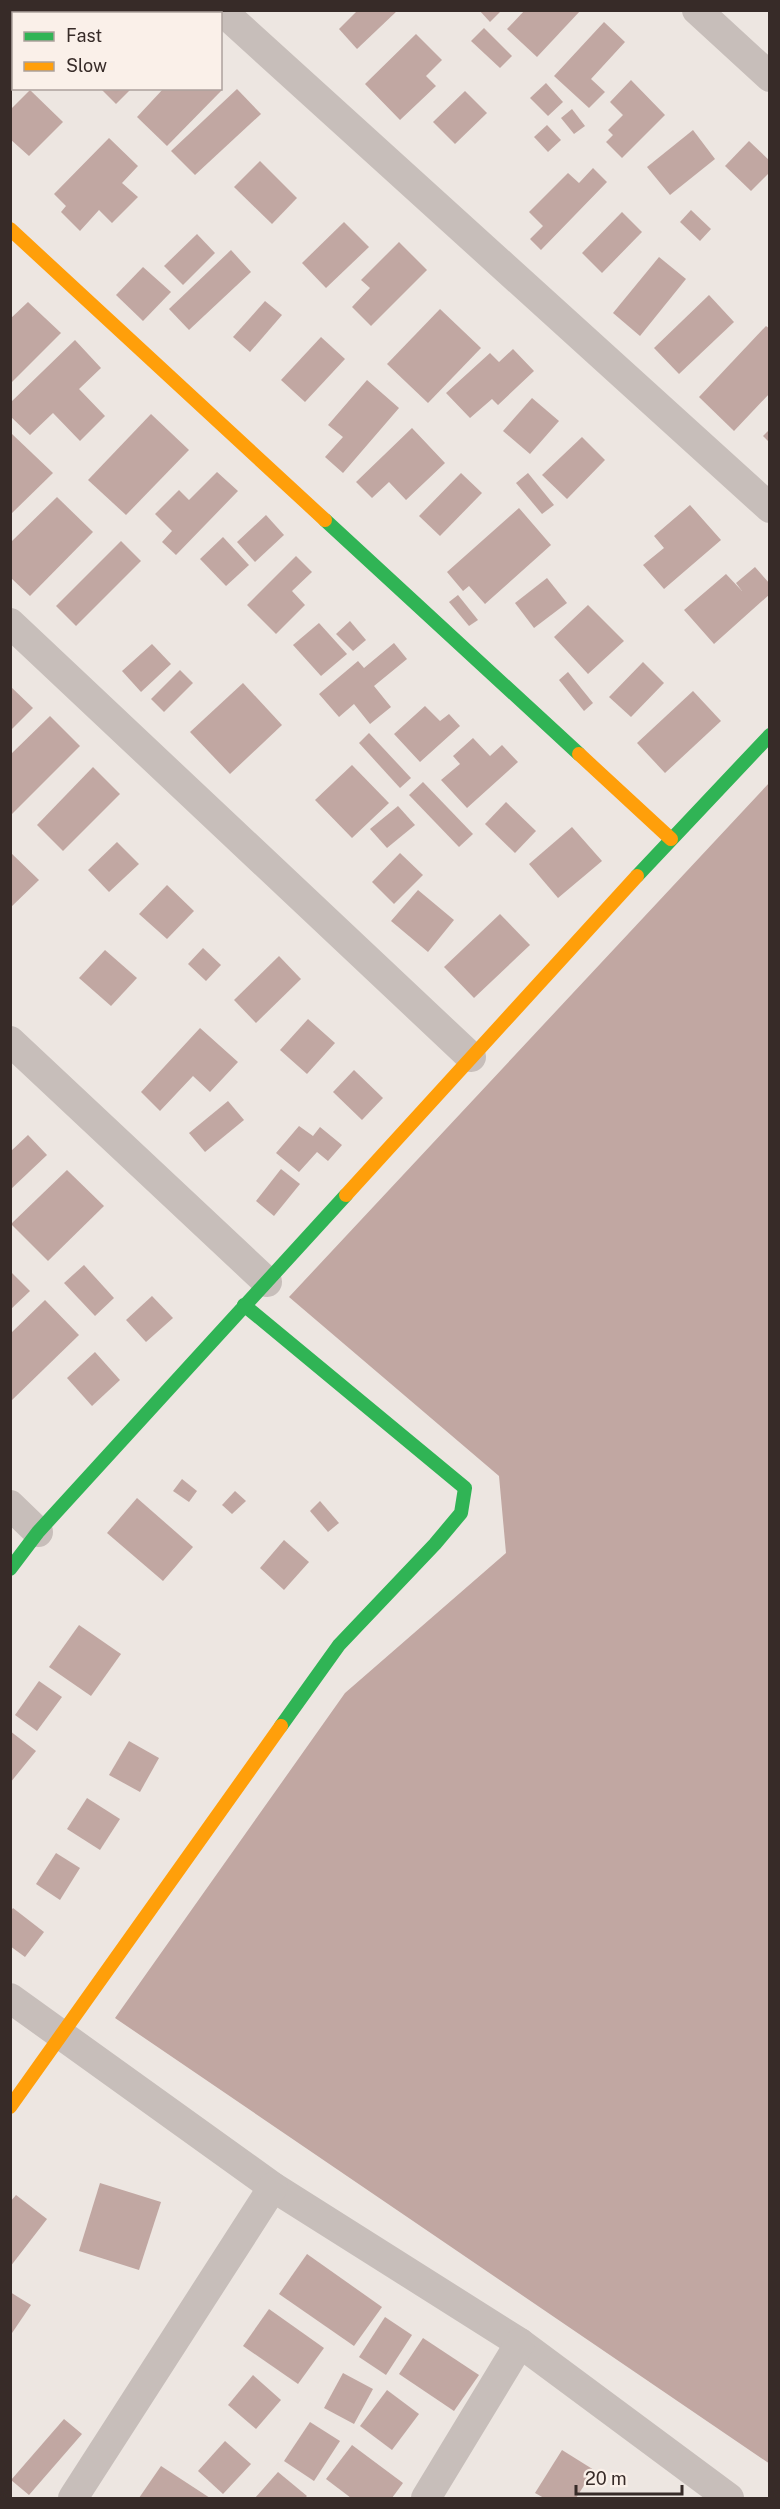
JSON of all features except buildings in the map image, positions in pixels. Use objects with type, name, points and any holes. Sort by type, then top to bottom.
[{"type":"street","points":[[221,10],[770,508]]},
{"type":"street","points":[[697,10],[770,77]]},
{"type":"street","points":[[10,229],[671,839]]},
{"type":"street","points":[[10,623],[471,1057]]},
{"type":"street","points":[[10,1569],[38,1532],[244,1305],[671,839],[770,735]]},
{"type":"street","points":[[10,1041],[267,1282]]},
{"type":"street","points":[[10,2107],[339,1645],[461,1513],[465,1488],[244,1305]]},
{"type":"street","points":[[10,1505],[38,1532]]},
{"type":"street","points":[[10,1998],[273,2187],[520,2343],[729,2499]]},
{"type":"street","points":[[73,2499],[273,2187]]},
{"type":"street","points":[[426,2499],[520,2343]]},
{"type":"traffic: fast","points":[[325,520],[579,754]]},
{"type":"traffic: fast","points":[[637,876],[770,735]]},
{"type":"traffic: fast","points":[[10,1569],[38,1532],[346,1195]]},
{"type":"traffic: fast","points":[[244,1305],[465,1488],[461,1513],[435,1544],[339,1645],[281,1726]]},
{"type":"traffic: slow","points":[[10,229],[325,520]]},
{"type":"traffic: slow","points":[[579,754],[671,839]]},
{"type":"traffic: slow","points":[[346,1195],[637,876]]},
{"type":"traffic: slow","points":[[10,2107],[281,1726]]}]
